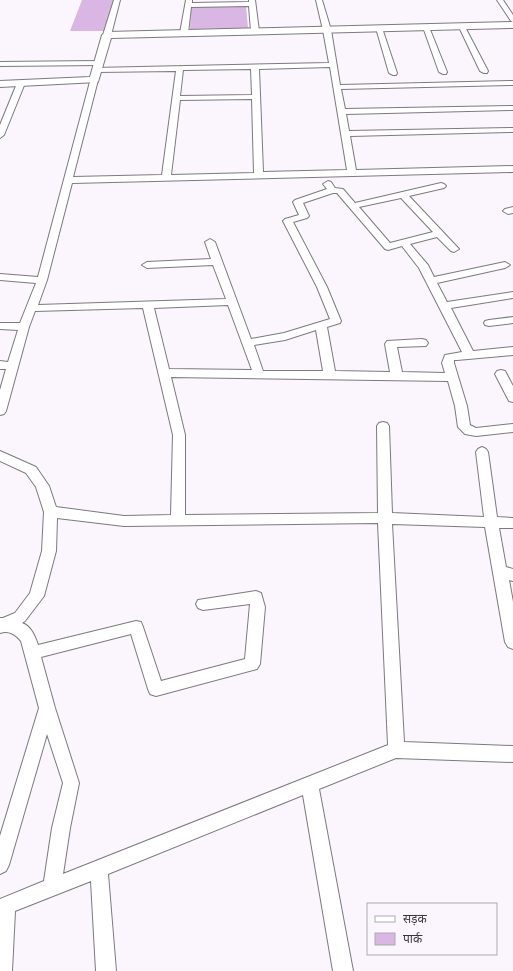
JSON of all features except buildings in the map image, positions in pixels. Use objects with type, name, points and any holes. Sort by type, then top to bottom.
[{"type":"street","points":[[0,411],[24,327],[42,280],[96,71],[117,0]]},
{"type":"street","points":[[327,0],[319,0],[327,30],[352,173]]},
{"type":"street","points":[[500,0],[513,20]]},
{"type":"street","points":[[184,33],[189,2],[252,2],[255,31]]},
{"type":"street","points":[[107,35],[513,25]]},
{"type":"street","points":[[462,26],[484,71]]},
{"type":"street","points":[[426,27],[443,72]]},
{"type":"street","points":[[379,28],[393,73]]},
{"type":"street","points":[[0,64],[96,71],[333,65]]},
{"type":"street","points":[[255,66],[259,176]]},
{"type":"street","points":[[166,178],[180,68]]},
{"type":"street","points":[[0,84],[21,83],[96,71]]},
{"type":"street","points":[[0,133],[21,83]]},
{"type":"street","points":[[337,87],[513,83]]},
{"type":"street","points":[[176,98],[256,97]]},
{"type":"street","points":[[341,112],[513,108]]},
{"type":"street","points":[[345,134],[513,130]]},
{"type":"street","points":[[68,180],[513,169]]},
{"type":"street","points":[[321,174],[332,190]]},
{"type":"street","points":[[353,206],[441,186]]},
{"type":"street","points":[[247,343],[286,336],[336,321],[322,287],[288,221],[304,216],[298,202],[332,190],[340,191],[388,247],[440,233]]},
{"type":"street","points":[[403,195],[454,249]]},
{"type":"street","points":[[210,242],[259,375]]},
{"type":"street","points":[[404,243],[424,267],[469,354]]},
{"type":"street","points":[[147,265],[217,262]]},
{"type":"street","points":[[432,281],[505,265]]},
{"type":"street","points":[[0,278],[42,280]]},
{"type":"street","points":[[444,306],[513,295]]},
{"type":"street","points":[[32,308],[232,302]]},
{"type":"street","points":[[148,305],[179,435],[178,520]]},
{"type":"street","points":[[489,323],[513,320]]},
{"type":"street","points":[[0,326],[24,327]]},
{"type":"street","points":[[321,326],[330,376]]},
{"type":"street","points":[[397,377],[391,344],[422,343]]},
{"type":"street","points":[[513,351],[469,354],[449,358],[448,363],[461,406],[464,427],[469,431],[476,432],[513,428]]},
{"type":"street","points":[[0,365],[12,366]]},
{"type":"street","points":[[164,373],[453,377]]},
{"type":"street","points":[[501,374],[513,398]]},
{"type":"street","points":[[383,426],[385,518],[396,750]]},
{"type":"street","points":[[482,452],[491,522],[513,642]]},
{"type":"street","points":[[0,456],[31,470],[42,486],[52,512],[49,552],[37,596],[20,617],[1,625]]},
{"type":"street","points":[[52,512],[124,521],[385,518],[513,523]]},
{"type":"street","points":[[499,571],[513,575]]},
{"type":"street","points":[[32,653],[111,632],[136,627],[156,689],[252,664],[258,607],[256,596],[203,604]]},
{"type":"street","points":[[1,625],[20,629],[28,638],[41,682],[46,708],[71,784],[61,828],[52,887]]},
{"type":"street","points":[[0,865],[46,708]]},
{"type":"street","points":[[2,971],[3,907],[396,750],[513,754]]},
{"type":"street","points":[[310,784],[343,971]]},
{"type":"street","points":[[99,869],[106,971]]},
{"type":"green space","points":[[82,0],[114,0],[104,31],[70,31]]},
{"type":"green space","points":[[246,6],[248,28],[190,29],[191,7]]}]
